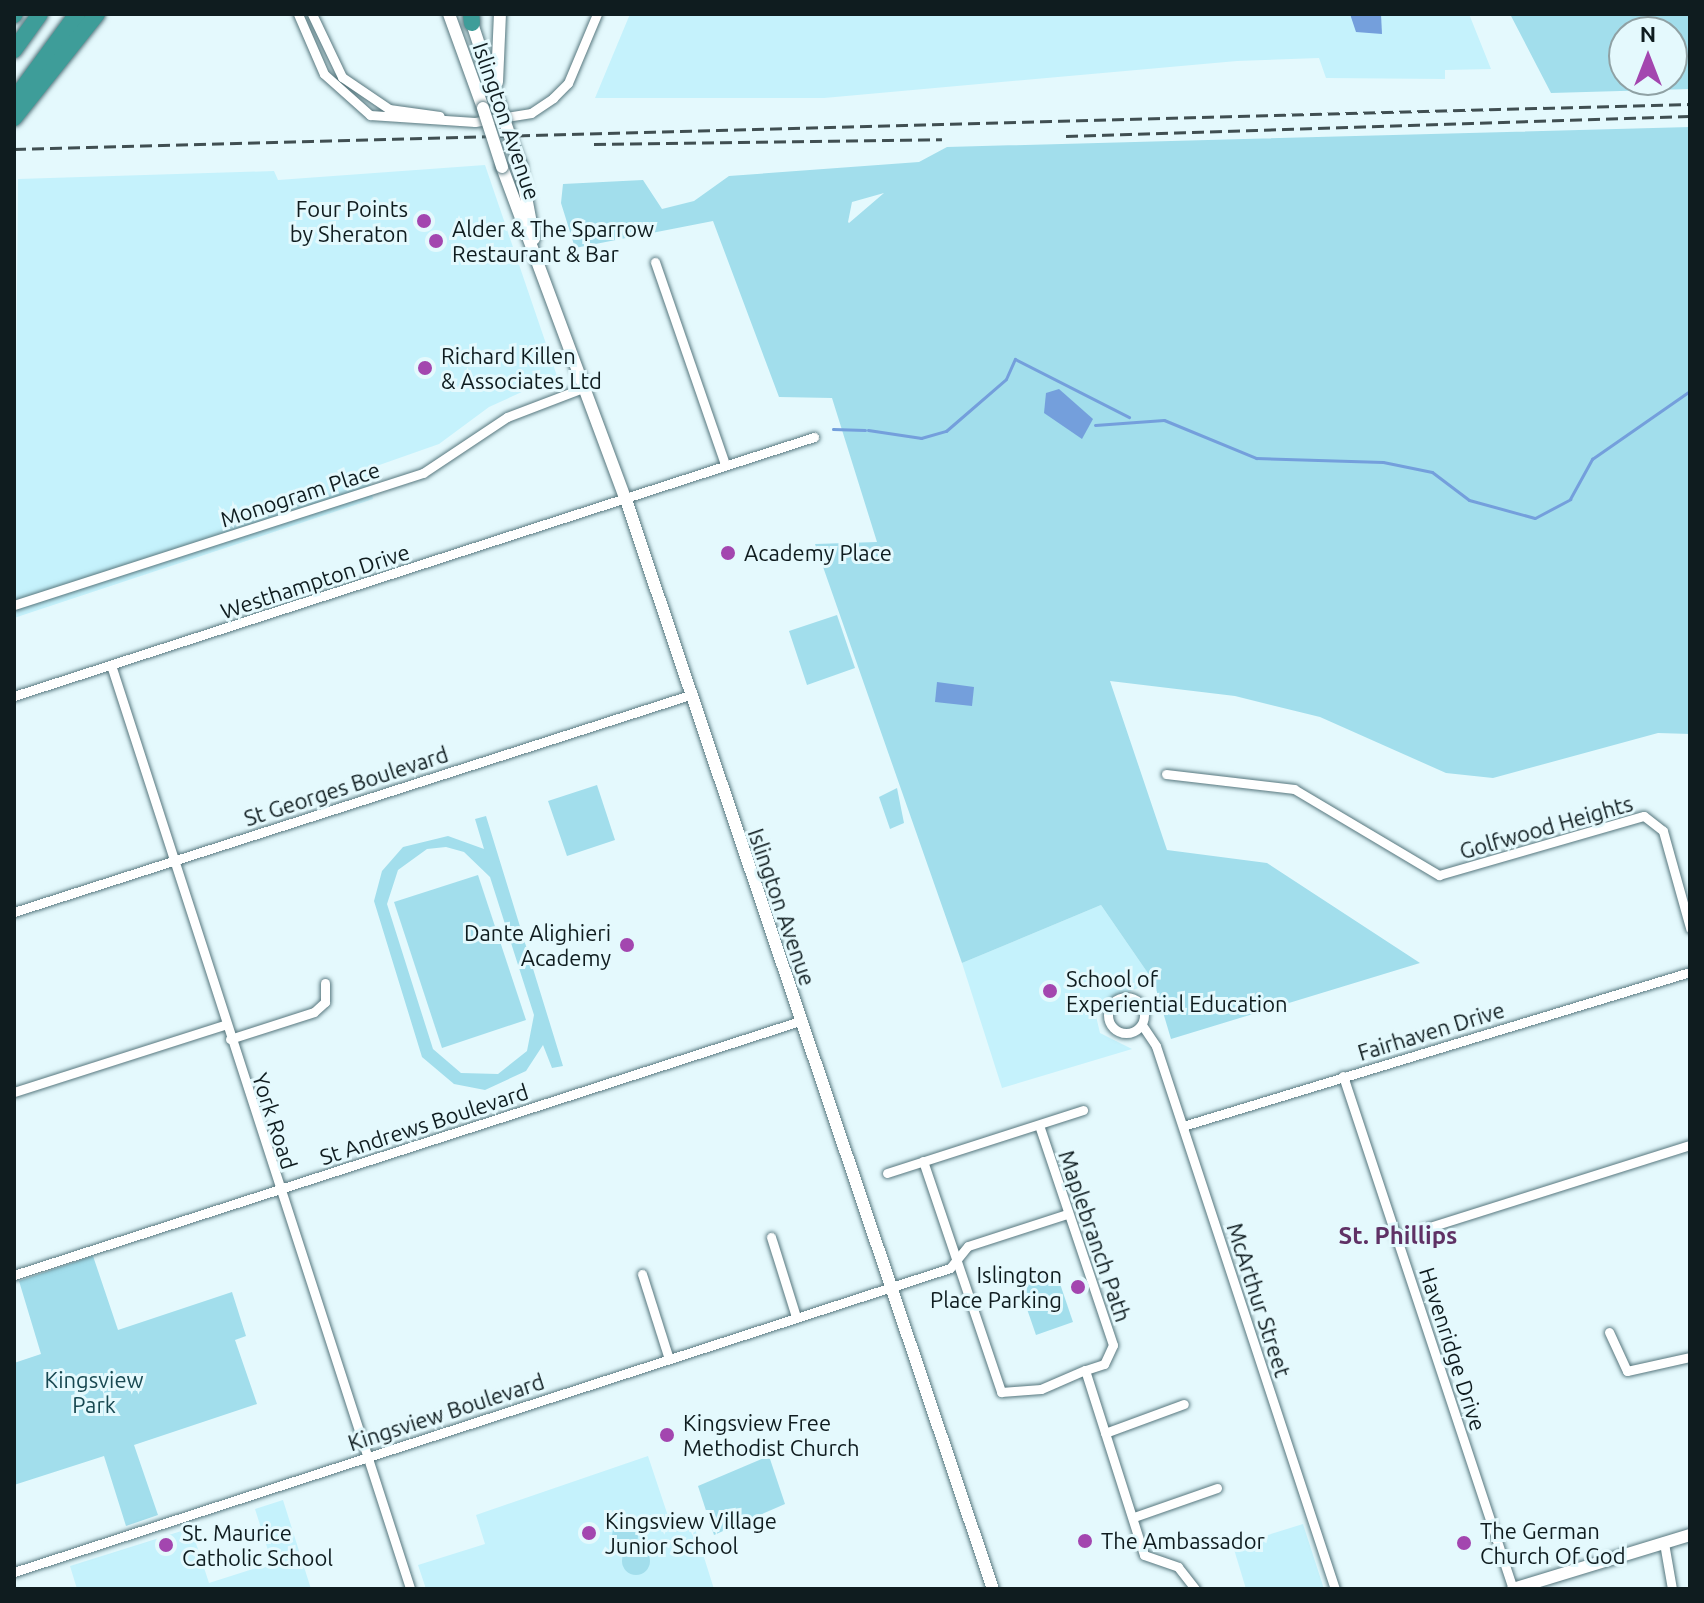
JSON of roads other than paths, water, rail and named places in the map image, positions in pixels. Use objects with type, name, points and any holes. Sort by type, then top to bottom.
[{"type":"highway","points":[[14,50],[40,14]]},
{"type":"highway","points":[[14,100],[77,14]]},
{"type":"highway","points":[[14,118],[97,14]]},
{"type":"main road","points":[[440,14],[458,41]]},
{"type":"main road","name":"Islington Avenue","points":[[449,14],[502,167],[534,239],[583,388],[626,500],[993,1589]]},
{"type":"main road","points":[[499,105],[500,14]]},
{"type":"main road","name":"Islington Avenue","points":[[471,17],[520,165],[534,239]]},
{"type":"main road","points":[[1513,1589],[1690,1535]]},
{"type":"street","points":[[298,14],[324,74],[370,115],[475,122],[531,113],[553,98],[568,83],[597,14]]},
{"type":"street","points":[[312,14],[332,64],[367,97],[389,109],[475,122]]},
{"type":"street","points":[[655,262],[725,464]]},
{"type":"street","name":"Monogram Place","points":[[14,605],[423,473],[507,417],[583,388]]},
{"type":"street","name":"Westhampton Drive","points":[[14,696],[814,437]]},
{"type":"street","name":"York Road","points":[[111,665],[175,860],[224,1025],[410,1588]]},
{"type":"street","name":"St Georges Boulevard","points":[[14,912],[690,695]]},
{"type":"street","name":"Golfwood Heights","points":[[1166,774],[1294,789],[1439,875],[1644,816],[1663,831],[1690,928]]},
{"type":"street","name":"Fairhaven Drive","points":[[1183,1126],[1690,972]]},
{"type":"street","points":[[230,1039],[314,1012],[325,1002],[325,983]]},
{"type":"street","name":"McArthur Street","points":[[1142,1025],[1118,1032],[1109,1008],[1122,997],[1139,1001],[1142,1025],[1183,1126],[1335,1589]]},
{"type":"street","name":"St Andrews Boulevard","points":[[14,1275],[800,1021]]},
{"type":"street","points":[[14,1092],[224,1025]]},
{"type":"street","name":"Havenridge Drive","points":[[1343,1076],[1513,1589]]},
{"type":"street","name":"Maplebranch Path","points":[[887,1173],[1083,1110]]},
{"type":"street","name":"Maplebranch Path","points":[[1039,1125],[1113,1345],[1104,1364],[1085,1370]]},
{"type":"street","points":[[1398,1237],[1690,1145]]},
{"type":"street","points":[[923,1161],[960,1259],[1005,1395],[1085,1370],[1144,1555],[1178,1567],[1195,1589]]},
{"type":"street","name":"Kingsview Boulevard","points":[[14,1572],[889,1286],[960,1259],[968,1246],[1067,1214]]},
{"type":"street","points":[[771,1237],[796,1317]]},
{"type":"street","points":[[642,1274],[669,1359]]},
{"type":"street","points":[[1609,1332],[1627,1371],[1690,1357]]},
{"type":"street","points":[[1105,1433],[1184,1404]]},
{"type":"street","points":[[1134,1517],[1217,1488]]},
{"type":"street","points":[[1664,1543],[1672,1589]]},
{"type":"water","points":[[1350,14],[1381,14],[1382,34],[1356,32]]},
{"type":"water","points":[[1059,389],[1093,419],[1082,439],[1044,413],[1046,393]]},
{"type":"water","points":[[937,682],[974,687],[972,706],[935,702]]},
{"type":"waterway","points":[[868,430],[921,438],[946,431],[1006,379],[1015,359],[1129,417]]},
{"type":"waterway","points":[[1095,425],[1164,420],[1256,458],[1383,462],[1432,472],[1469,500],[1535,518],[1570,499],[1592,459],[1690,391]]},
{"type":"waterway","points":[[833,429],[865,430]]},
{"type":"railway","points":[[14,149],[1690,104]]},
{"type":"railway","points":[[1066,136],[1690,116]]},
{"type":"railway","points":[[594,144],[942,139]]},
{"type":"place","name":"Four Points by Sheraton","points":[[424,221]]},
{"type":"place","name":"Alder & The Sparrow Restaurant & Bar","points":[[436,241]]},
{"type":"place","name":"Richard Killen & Associates Ltd","points":[[425,368]]},
{"type":"place","name":"Academy Place","points":[[728,553]]},
{"type":"place","name":"Dante Alighieri Academy","points":[[627,945]]},
{"type":"place","name":"School of Experiential Education","points":[[1050,991]]},
{"type":"place","name":"Islington Place Parking","points":[[1078,1287]]},
{"type":"place","name":"Kingsview Free Methodist Church","points":[[667,1435]]},
{"type":"place","name":"Kingsview Village Junior School","points":[[589,1533]]},
{"type":"place","name":"The Ambassador","points":[[1085,1541]]},
{"type":"place","name":"The German Church Of God","points":[[1464,1543]]},
{"type":"place","name":"St. Maurice Catholic School","points":[[166,1545]]},
{"type":"district","name":"St. Phillips","points":[[1398,1236]]},
{"type":"park label","name":"Kingsview Park","points":[[94,1392]]}]
